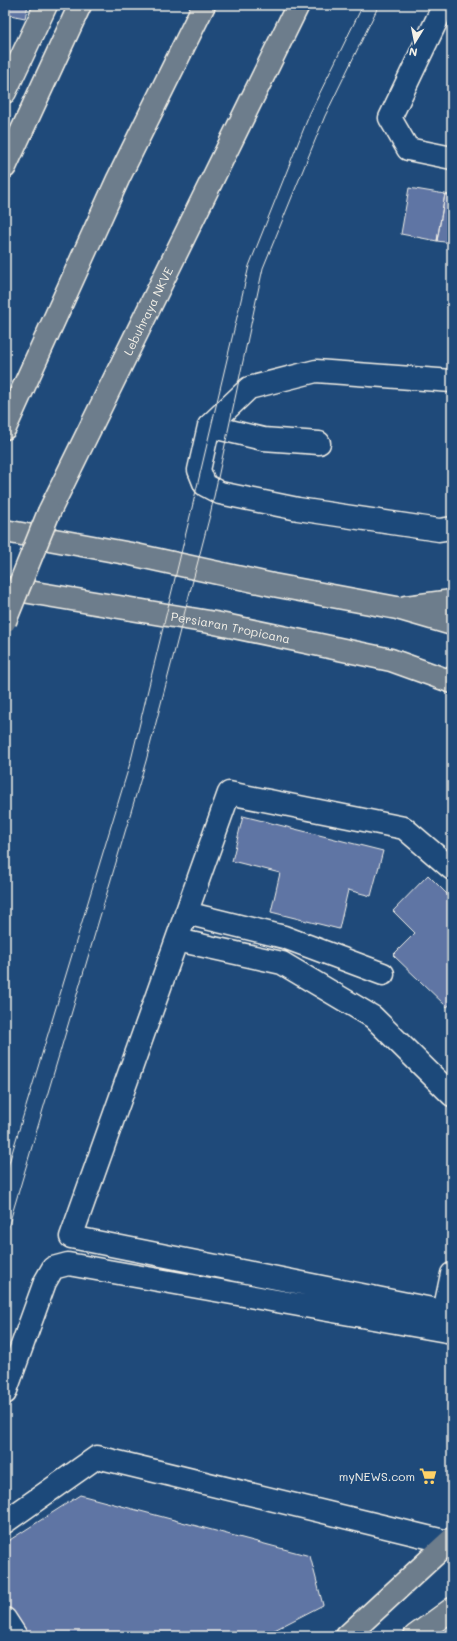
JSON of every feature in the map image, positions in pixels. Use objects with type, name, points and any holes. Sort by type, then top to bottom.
[{"type":"main road","points":[[5,92],[10,72],[46,5]]},
{"type":"main road","points":[[5,167],[80,5]]},
{"type":"main road","points":[[5,428],[118,179],[204,5]]},
{"type":"main road","name":"Lebuhraya NKVE","points":[[5,621],[49,512],[298,5]]},
{"type":"main road","points":[[5,531],[132,554],[274,585],[397,608],[452,624]]},
{"type":"main road","name":"Persiaran Tropicana","points":[[5,588],[215,623],[391,660],[452,682]]},
{"type":"main road","points":[[397,608],[452,601]]},
{"type":"main road","points":[[391,660],[452,670]]},
{"type":"main road","points":[[347,1636],[450,1540]]},
{"type":"main road","points":[[415,1636],[452,1609]]},
{"type":"street","points":[[444,5],[390,118],[408,149],[452,158]]},
{"type":"street","points":[[452,381],[316,371],[250,388],[208,426],[199,470],[205,485],[220,493],[306,510],[439,530],[452,528]]},
{"type":"street","points":[[208,426],[263,439],[319,443]]},
{"type":"street","points":[[452,870],[404,828],[230,793],[71,1237],[448,1312],[452,1274]]},
{"type":"street","points":[[186,914],[284,937],[383,974]]},
{"type":"street","points":[[177,940],[282,963],[373,1017],[452,1095]]},
{"type":"street","points":[[5,1393],[46,1282],[53,1268],[68,1264],[452,1332]]},
{"type":"street","points":[[5,1522],[97,1457],[450,1540]]},
{"type":"street","points":[[5,1619],[16,1636]]},
{"type":"building","points":[[5,5],[28,5],[25,18],[5,14]]},
{"type":"building","points":[[409,188],[445,194],[437,241],[401,234]]},
{"type":"building","points":[[445,194],[452,196],[452,243],[437,241]]},
{"type":"building","points":[[243,816],[383,851],[371,896],[348,890],[339,929],[271,912],[280,873],[232,861]]},
{"type":"building","points":[[428,875],[452,899],[452,1003],[447,1007],[393,955],[415,933],[393,911]]},
{"type":"building","points":[[80,1495],[310,1556],[323,1605],[263,1636],[27,1636],[5,1603],[5,1543]]},
{"type":"tram line","points":[[5,1176],[131,760],[249,266],[310,113],[363,5]]},
{"type":"tram line","points":[[5,1238],[146,761],[210,515],[263,268],[325,116],[379,5]]},
{"type":"place","name":"myNEWS.com","points":[[428,1476]]}]
